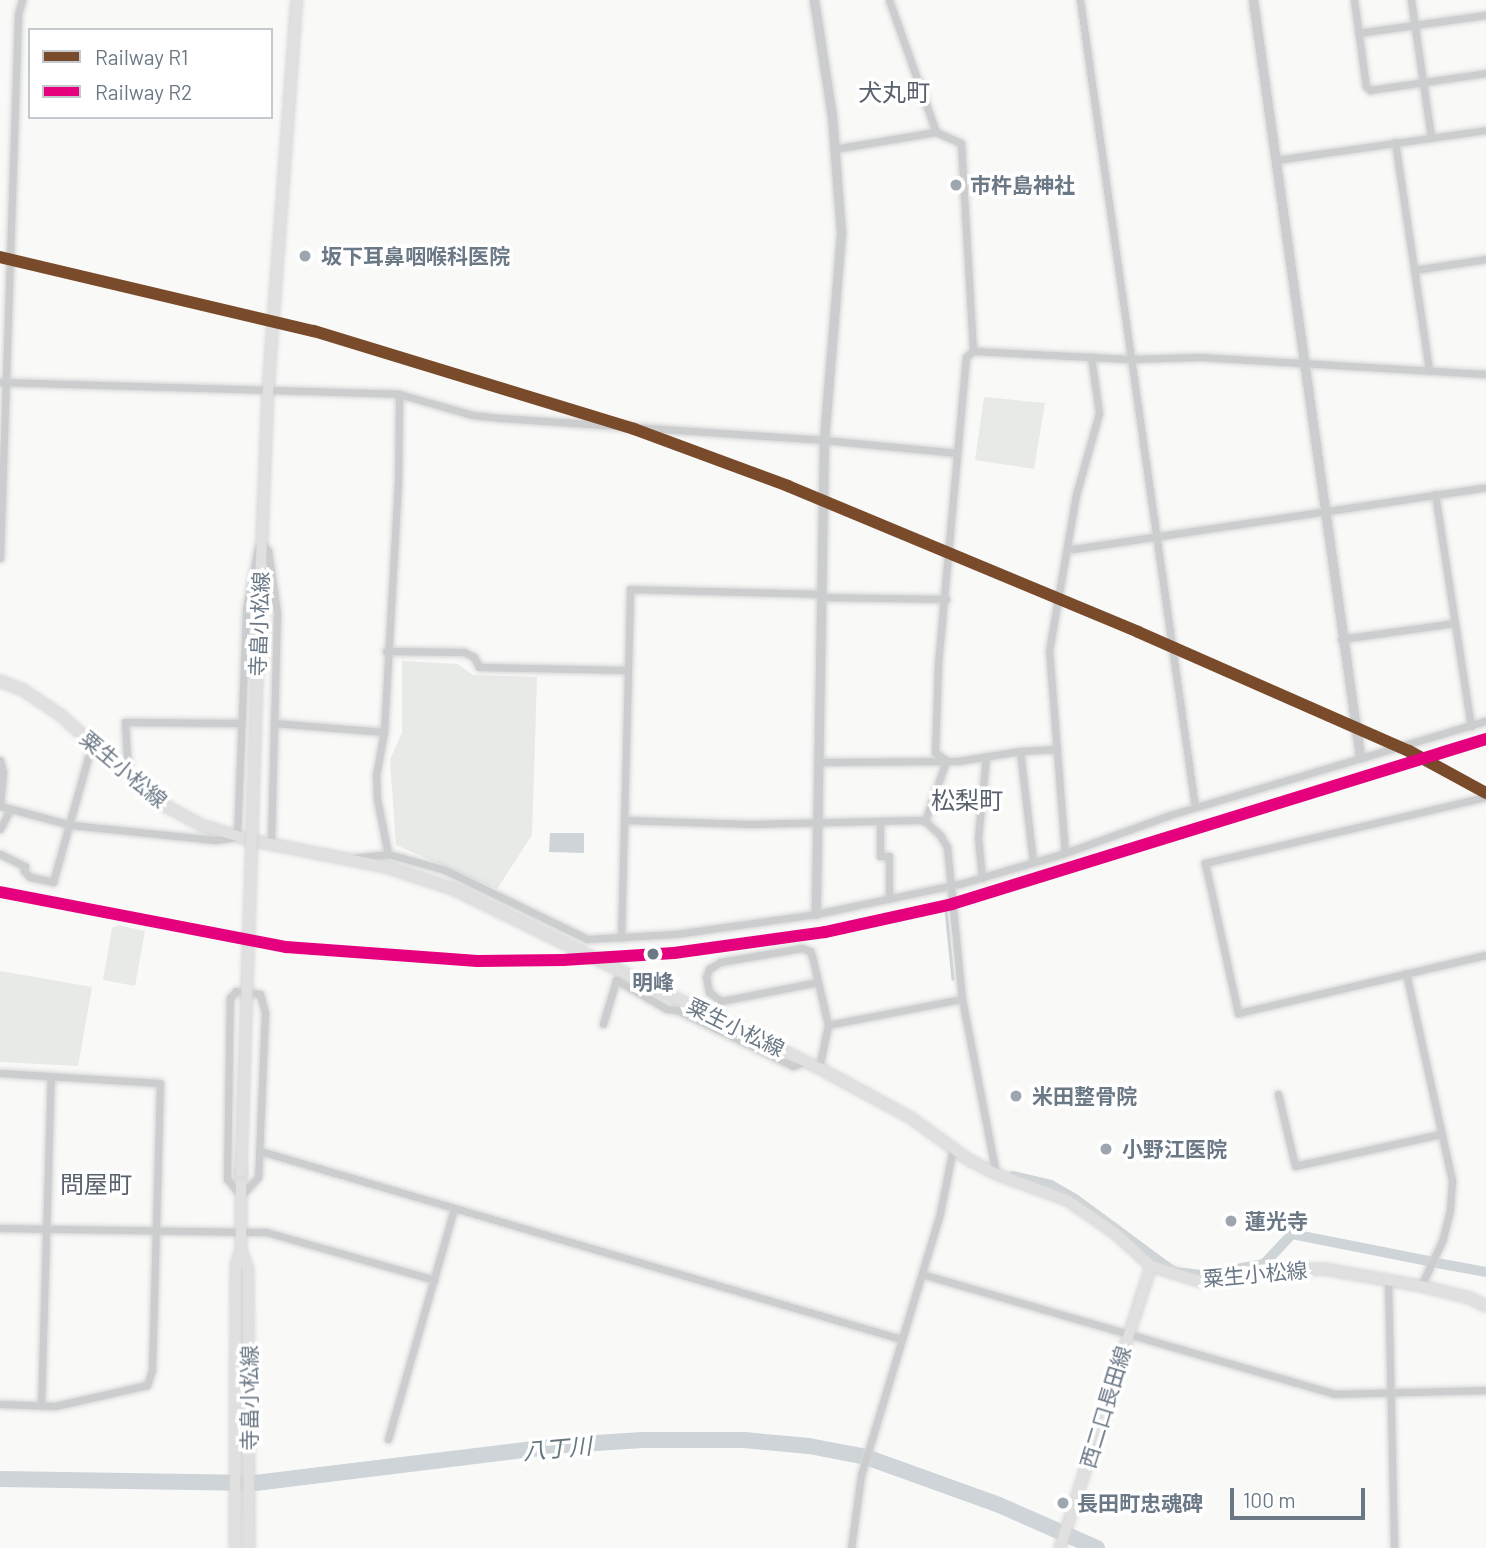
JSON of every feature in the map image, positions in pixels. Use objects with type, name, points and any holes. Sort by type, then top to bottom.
[{"type":"main road","name":"寺畠小松線","points":[[249,1548],[248,1270],[241,1250],[241,1172],[268,391],[297,0]]},
{"type":"main road","name":"粟生小松線","points":[[0,681],[32,696],[92,743],[160,803],[201,825],[237,837],[351,859],[419,876],[453,889],[806,1061],[911,1118],[996,1174],[1068,1200],[1115,1233],[1151,1266],[1199,1281],[1292,1267],[1324,1269],[1421,1286],[1469,1298],[1486,1306]]},
{"type":"main road","name":"寺畠小松線","points":[[235,1548],[236,1265],[241,1250]]},
{"type":"main road","name":"西二口長田線","points":[[1060,1548],[1151,1266]]},
{"type":"street","points":[[0,558],[3,382],[18,14],[22,0]]},
{"type":"street","points":[[814,0],[834,149],[841,233],[824,440],[816,914]]},
{"type":"street","points":[[889,0],[936,132]]},
{"type":"street","points":[[1080,0],[1195,807]]},
{"type":"street","points":[[1253,0],[1341,639],[1360,757]]},
{"type":"street","points":[[1353,0],[1366,86],[1370,90],[1486,74]]},
{"type":"street","points":[[1411,0],[1431,137]]},
{"type":"street","points":[[1358,33],[1486,15]]},
{"type":"street","points":[[1276,160],[1486,130]]},
{"type":"street","points":[[834,149],[936,132],[961,142],[973,351]]},
{"type":"street","points":[[1395,142],[1429,369]]},
{"type":"street","points":[[1414,270],[1486,259]]},
{"type":"street","points":[[925,821],[945,764],[944,759],[935,752],[938,664],[966,357],[973,351],[1130,359],[1200,357],[1486,374]]},
{"type":"street","points":[[1065,853],[1049,651],[1076,495],[1099,413],[1091,357]]},
{"type":"street","points":[[3,382],[399,394],[472,415],[500,418],[824,440],[957,453]]},
{"type":"street","points":[[388,854],[377,799],[376,775],[384,732],[386,651],[398,482],[399,394]]},
{"type":"street","points":[[1073,550],[1486,487]]},
{"type":"street","points":[[1435,494],[1471,726]]},
{"type":"street","points":[[0,760],[3,772],[0,806],[71,825],[215,840],[237,837],[246,609],[258,548],[262,542],[268,551],[277,613],[271,843]]},
{"type":"street","points":[[621,938],[630,589],[946,598]]},
{"type":"street","points":[[1341,639],[1455,623]]},
{"type":"street","points":[[386,651],[464,652],[474,657],[479,667],[627,670]]},
{"type":"street","points":[[351,859],[388,854],[445,870],[587,939],[676,934],[816,914],[982,878],[1065,853],[1195,807],[1486,721]]},
{"type":"street","points":[[128,775],[125,722],[242,723]]},
{"type":"street","points":[[274,723],[384,732]]},
{"type":"street","points":[[0,854],[25,866],[24,871],[30,877],[52,883],[71,825],[92,743]]},
{"type":"street","points":[[818,762],[958,761],[1020,751],[1057,749]]},
{"type":"street","points":[[1020,751],[1033,862]]},
{"type":"street","points":[[982,878],[978,838],[986,756]]},
{"type":"street","points":[[1486,797],[1205,863],[1238,1013],[1486,955]]},
{"type":"street","points":[[0,829],[10,809]]},
{"type":"street","points":[[624,820],[817,823],[925,821],[940,835],[947,847],[962,999],[996,1174]]},
{"type":"street","points":[[880,821],[880,856],[890,856],[889,899]]},
{"type":"street","points":[[818,982],[720,1001],[709,992],[706,977],[709,970],[720,962],[802,948],[812,956],[818,982],[828,1026],[819,1068]]},
{"type":"street","points":[[1406,973],[1452,1180],[1450,1210],[1443,1239],[1421,1286]]},
{"type":"street","points":[[603,1024],[616,980],[667,1009],[677,1010],[793,1066],[806,1061]]},
{"type":"street","points":[[236,991],[260,994],[265,1013],[260,1151],[258,1177],[241,1196],[227,1179],[229,1011],[230,998],[236,991]]},
{"type":"street","points":[[828,1026],[962,999]]},
{"type":"street","points":[[0,1073],[160,1083],[152,1370],[146,1385],[55,1406],[0,1404]]},
{"type":"street","points":[[41,1405],[51,1076]]},
{"type":"street","points":[[1278,1094],[1295,1166],[1440,1134]]},
{"type":"street","points":[[851,1548],[861,1475],[940,1213],[953,1148]]},
{"type":"street","points":[[260,1151],[901,1339]]},
{"type":"street","points":[[388,1439],[454,1209]]},
{"type":"street","points":[[0,1228],[266,1232],[434,1280]]},
{"type":"street","points":[[922,1274],[1334,1394],[1486,1390]]},
{"type":"street","points":[[1388,1280],[1394,1548]]},
{"type":"shaded area","points":[[984,397],[1045,403],[1034,469],[975,460]]},
{"type":"shaded area","points":[[402,661],[458,664],[473,675],[537,677],[532,835],[497,889],[396,845],[390,760],[402,732]]},
{"type":"shaded area","points":[[550,833],[584,833],[584,853],[549,852]]},
{"type":"shaded area","points":[[118,925],[145,931],[135,986],[103,980],[112,928]]},
{"type":"shaded area","points":[[0,971],[92,987],[78,1066],[0,1062]]},
{"type":"waterway","points":[[946,910],[953,979]]},
{"type":"waterway","points":[[1013,1176],[1051,1185],[1075,1199],[1174,1272],[1204,1275],[1264,1264],[1292,1234],[1428,1261]]},
{"type":"waterway","points":[[1437,1263],[1486,1272]]},
{"type":"waterway","name":"八丁川","points":[[0,1479],[255,1483],[564,1445],[643,1440],[744,1440],[809,1446],[866,1457],[999,1505],[1097,1548]]},
{"type":"rail line","name":"R1","points":[[0,257],[314,331],[634,429],[788,486],[1138,632],[1409,751],[1486,793]]},
{"type":"rail line","name":"R2","points":[[0,892],[286,947],[477,961],[563,960],[674,953],[825,932],[952,904],[1486,739]]},
{"type":"place","name":"市杵島神社","points":[[956,185]]},
{"type":"place","name":"坂下耳鼻咽喉科医院","points":[[305,256]]},
{"type":"place","name":"明峰","points":[[653,954]]},
{"type":"place","name":"米田整骨院","points":[[1016,1096]]},
{"type":"place","name":"小野江医院","points":[[1106,1149]]},
{"type":"place","name":"蓮光寺","points":[[1231,1221]]},
{"type":"place","name":"長田町忠魂碑","points":[[1063,1503]]},
{"type":"district","name":"犬丸町","points":[[894,92]]},
{"type":"district","name":"松梨町","points":[[967,800]]},
{"type":"district","name":"問屋町","points":[[96,1184]]}]
